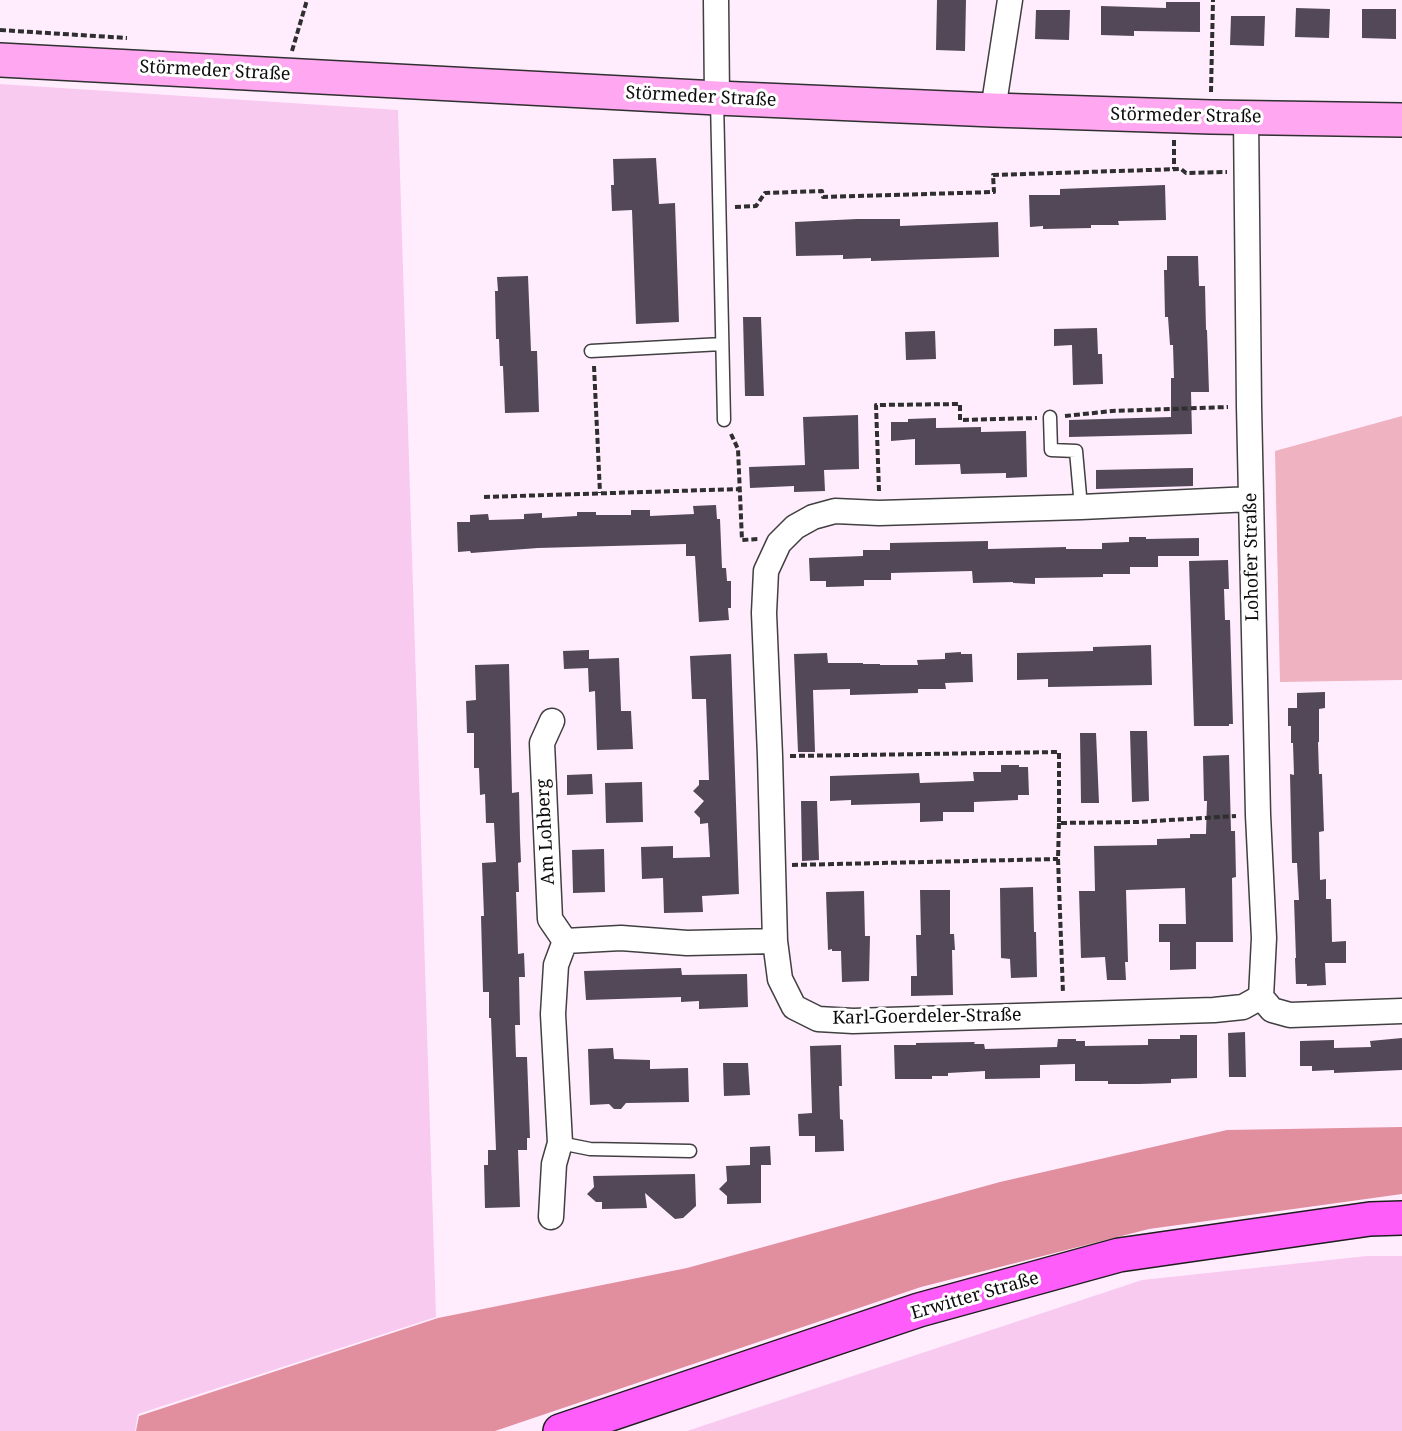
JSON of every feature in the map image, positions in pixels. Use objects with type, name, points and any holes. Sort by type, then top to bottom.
[{"type":"main road","name":"Störmeder Straße","points":[[0,60],[717,98],[993,110],[1402,120]]},
{"type":"main road","name":"Erwitter Straße","points":[[561,1431],[919,1310],[1119,1255],[1370,1219],[1402,1218]]},
{"type":"street","points":[[716,0],[717,98]]},
{"type":"street","points":[[993,110],[1010,0]]},
{"type":"street","name":"Lohofer Straße","points":[[1246,117],[1251,499],[1258,815],[1264,938],[1261,997]]},
{"type":"street","name":"Karl-Goerdeler-Straße","points":[[1251,499],[879,513],[835,511],[813,517],[795,527],[778,544],[766,571],[764,613],[775,941],[780,979],[794,1007],[818,1018],[853,1021],[1214,1010],[1243,1007],[1261,997]]},
{"type":"street","name":"Am Lohberg","points":[[552,721],[542,743],[550,919],[565,941]]},
{"type":"street","points":[[551,1216],[554,1164],[560,1143],[553,1014],[556,965],[565,941],[621,938],[687,943],[775,941]]},
{"type":"street","points":[[1261,997],[1272,1010],[1290,1015],[1402,1011]]},
{"type":"lane","points":[[717,98],[724,420]]},
{"type":"lane","points":[[592,351],[722,344]]},
{"type":"lane","points":[[1050,417],[1051,450],[1076,451],[1081,507]]},
{"type":"lane","points":[[560,1143],[590,1149],[690,1151]]},
{"type":"path","points":[[291,54],[307,0]]},
{"type":"path","points":[[1211,117],[1213,0]]},
{"type":"path","points":[[1174,151],[1174,169]]},
{"type":"path","points":[[719,207],[756,206],[765,192],[822,191],[823,197],[994,192],[993,175],[1174,169],[1181,169],[1186,173],[1246,172]]},
{"type":"path","points":[[592,351],[600,493]]},
{"type":"path","points":[[879,513],[876,405],[960,404],[960,420],[1249,406]]},
{"type":"path","points":[[724,420],[738,449],[742,540],[770,539],[778,544]]},
{"type":"path","points":[[484,497],[740,489]]},
{"type":"path","points":[[770,756],[1059,752],[1058,858],[1064,1015]]},
{"type":"path","points":[[1059,823],[1138,822],[1258,815]]},
{"type":"path","points":[[772,865],[1058,858]]},
{"type":"shaded area","points":[[0,84],[398,110],[436,1317],[138,1414],[135,1431],[0,1431]]},
{"type":"shaded area","points":[[1402,416],[1402,680],[1280,682],[1275,451]]},
{"type":"shaded area","points":[[1402,1127],[1402,1194],[1149,1229],[921,1287],[495,1431],[136,1431],[139,1416],[438,1318],[687,1268],[1000,1182],[1227,1130]]},
{"type":"shaded area","points":[[1367,1256],[1402,1256],[1402,1431],[687,1431],[1142,1280]]},
{"type":"building","points":[[937,0],[966,0],[965,51],[936,50]]},
{"type":"building","points":[[1166,2],[1200,2],[1200,32],[1134,31],[1134,36],[1101,35],[1101,6],[1166,8]]},
{"type":"building","points":[[1296,8],[1330,9],[1329,38],[1295,37]]},
{"type":"building","points":[[1362,9],[1396,9],[1396,39],[1362,38]]},
{"type":"building","points":[[1036,10],[1070,10],[1069,40],[1035,39]]},
{"type":"building","points":[[1231,16],[1265,16],[1264,46],[1230,45]]},
{"type":"building","points":[[656,158],[659,204],[675,203],[679,322],[636,324],[632,210],[612,211],[613,159]]},
{"type":"building","points":[[1165,185],[1166,220],[1118,221],[1119,225],[1091,225],[1091,228],[1030,227],[1029,195],[1060,195],[1060,189]]},
{"type":"building","points":[[900,219],[900,226],[998,222],[999,257],[871,261],[871,258],[843,259],[843,255],[796,256],[795,222]]},
{"type":"building","points":[[1167,256],[1198,256],[1199,286],[1205,286],[1209,392],[1191,392],[1192,434],[1069,437],[1069,420],[1171,417],[1171,378],[1174,378],[1173,345],[1170,345],[1168,317],[1165,317],[1164,270],[1167,270]]},
{"type":"building","points":[[528,276],[531,351],[537,351],[539,412],[505,413],[503,366],[500,366],[499,339],[496,339],[497,277]]},
{"type":"building","points":[[743,317],[761,317],[764,396],[745,396]]},
{"type":"building","points":[[1097,328],[1098,354],[1102,354],[1103,384],[1073,385],[1072,345],[1054,346],[1054,329]]},
{"type":"building","points":[[935,331],[936,359],[906,360],[905,332]]},
{"type":"building","points":[[858,415],[859,469],[824,470],[825,491],[794,492],[794,486],[750,488],[749,467],[805,465],[803,417]]},
{"type":"building","points":[[936,418],[936,428],[981,427],[981,432],[1026,431],[1027,477],[1006,478],[1006,473],[961,474],[960,464],[915,465],[915,439],[891,441],[891,422]]},
{"type":"building","points":[[1193,468],[1193,486],[1096,489],[1096,470]]},
{"type":"building","points":[[716,505],[717,519],[720,519],[722,568],[726,568],[727,581],[731,581],[729,620],[699,622],[695,556],[686,556],[686,544],[458,552],[457,522],[470,522],[470,515],[488,514],[489,520],[524,519],[524,514],[542,513],[542,518],[577,516],[577,512],[596,512],[596,515],[631,515],[631,510],[650,510],[650,516],[694,514],[693,506]]},
{"type":"building","points":[[1129,537],[1199,538],[1199,556],[1158,556],[1158,567],[1130,567],[1130,574],[1103,574],[1103,577],[1035,578],[1035,584],[973,583],[972,571],[891,573],[891,580],[864,580],[864,586],[826,587],[826,581],[810,581],[809,558],[863,556],[863,550],[890,550],[890,543],[988,541],[988,549],[1066,547],[1066,549],[1102,549],[1102,543],[1129,542]]},
{"type":"building","points":[[1228,560],[1229,589],[1224,589],[1225,620],[1230,620],[1233,724],[1194,726],[1189,561]]},
{"type":"building","points":[[1151,645],[1152,685],[1048,687],[1048,679],[1017,680],[1017,653],[1093,651],[1093,647]]},
{"type":"building","points":[[589,650],[589,659],[619,658],[621,711],[631,711],[633,749],[597,750],[595,691],[589,692],[588,668],[564,669],[563,651]]},
{"type":"building","points":[[961,652],[961,654],[972,654],[973,682],[945,683],[946,689],[918,689],[918,693],[850,695],[850,689],[813,690],[815,752],[798,752],[794,654],[827,653],[828,663],[918,665],[917,660],[945,659],[945,653]]},
{"type":"building","points":[[731,654],[739,894],[702,896],[703,912],[664,913],[663,878],[642,879],[641,847],[673,846],[673,858],[710,857],[708,823],[700,824],[700,818],[694,812],[704,801],[693,791],[699,785],[699,780],[709,780],[706,699],[692,699],[690,656]]},
{"type":"building","points":[[509,664],[512,793],[519,792],[521,862],[518,863],[519,892],[516,892],[518,954],[524,953],[525,977],[519,977],[520,1025],[515,1025],[516,1057],[527,1057],[530,1138],[527,1138],[527,1150],[518,1150],[520,1207],[485,1208],[484,1165],[488,1165],[488,1150],[496,1150],[489,992],[483,992],[482,863],[496,862],[494,823],[486,823],[485,794],[480,795],[479,768],[474,768],[474,733],[467,733],[466,701],[476,700],[475,665]]},
{"type":"building","points":[[1325,692],[1325,708],[1319,709],[1318,742],[1319,774],[1322,774],[1324,831],[1319,832],[1320,880],[1326,879],[1326,899],[1331,899],[1332,942],[1346,941],[1346,963],[1325,963],[1326,985],[1307,986],[1307,984],[1296,984],[1294,900],[1299,900],[1297,863],[1292,863],[1290,774],[1294,775],[1293,743],[1291,743],[1291,726],[1288,726],[1288,708],[1297,708],[1297,693]]},
{"type":"building","points":[[1130,731],[1147,731],[1149,801],[1132,802]]},
{"type":"building","points":[[1080,733],[1096,733],[1099,803],[1081,803]]},
{"type":"building","points":[[1229,755],[1231,831],[1235,831],[1236,877],[1232,878],[1233,942],[1196,942],[1196,969],[1170,970],[1170,942],[1159,942],[1159,924],[1186,924],[1185,888],[1126,890],[1128,962],[1125,962],[1126,980],[1107,980],[1105,957],[1081,958],[1079,891],[1095,891],[1094,846],[1157,845],[1157,839],[1190,838],[1190,834],[1206,834],[1207,801],[1204,801],[1203,756]]},
{"type":"building","points":[[1001,765],[1028,767],[1029,795],[1018,795],[1018,800],[974,802],[974,812],[943,812],[943,821],[920,822],[920,803],[851,805],[851,800],[830,801],[830,776],[919,773],[920,783],[974,781],[973,772],[1001,772]]},
{"type":"building","points":[[592,774],[593,794],[567,795],[567,775]]},
{"type":"building","points":[[642,782],[643,822],[606,823],[605,783]]},
{"type":"building","points":[[801,801],[817,801],[819,860],[802,861]]},
{"type":"building","points":[[604,849],[605,892],[573,893],[572,850]]},
{"type":"building","points":[[1033,887],[1037,977],[1011,978],[1010,959],[1001,958],[1000,888]]},
{"type":"building","points":[[920,890],[950,890],[950,934],[954,934],[955,950],[952,950],[953,995],[911,996],[911,976],[917,976],[916,935],[921,935]]},
{"type":"building","points":[[864,891],[865,936],[870,936],[869,981],[842,982],[841,951],[828,950],[826,892]]},
{"type":"building","points":[[681,968],[682,975],[747,974],[748,1007],[699,1009],[699,1001],[681,1002],[681,997],[586,1000],[584,971]]},
{"type":"building","points":[[1245,1032],[1246,1077],[1229,1077],[1228,1033]]},
{"type":"building","points":[[1180,1035],[1197,1035],[1197,1078],[1171,1079],[1171,1083],[1139,1084],[1075,1081],[1075,1064],[1040,1065],[1040,1078],[985,1079],[985,1071],[948,1073],[948,1076],[932,1076],[932,1079],[895,1079],[894,1045],[975,1042],[974,1044],[984,1044],[985,1049],[1057,1047],[1058,1039],[1076,1039],[1076,1041],[1085,1041],[1085,1046],[1148,1045],[1148,1039],[1180,1039]]},
{"type":"building","points":[[1402,1038],[1402,1070],[1334,1073],[1334,1070],[1312,1071],[1312,1066],[1300,1066],[1300,1041],[1334,1040],[1334,1048],[1371,1047],[1370,1041]]},
{"type":"building","points":[[841,1045],[842,1086],[839,1086],[844,1151],[815,1152],[815,1136],[799,1136],[798,1114],[812,1113],[810,1046]]},
{"type":"building","points":[[613,1048],[614,1059],[650,1060],[650,1069],[688,1068],[689,1102],[626,1103],[621,1109],[614,1109],[609,1104],[590,1105],[588,1049]]},
{"type":"building","points":[[723,1063],[748,1063],[750,1095],[724,1096]]},
{"type":"building","points":[[770,1146],[771,1165],[761,1165],[761,1203],[727,1204],[727,1196],[719,1189],[727,1181],[726,1166],[750,1165],[750,1147]]},
{"type":"building","points":[[695,1174],[696,1206],[683,1218],[675,1219],[645,1193],[647,1208],[602,1209],[602,1202],[596,1202],[587,1194],[594,1187],[593,1176]]}]
